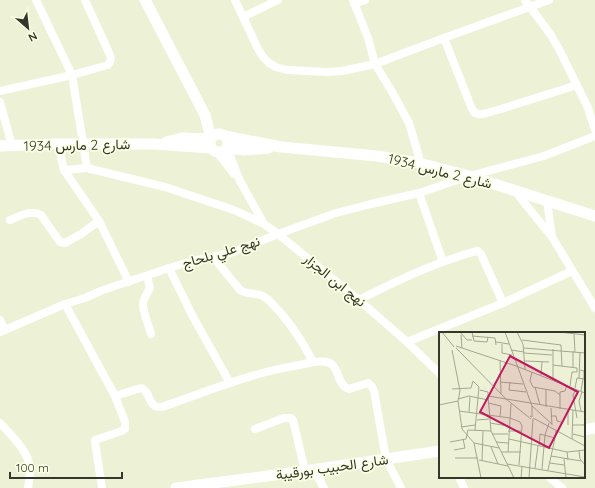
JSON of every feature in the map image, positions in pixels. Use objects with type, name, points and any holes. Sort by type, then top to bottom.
[{"type":"street","points":[[36,0],[72,75],[87,168]]},
{"type":"street","points":[[0,91],[104,67],[110,63],[110,55],[85,0]]},
{"type":"street","points":[[145,0],[218,142]]},
{"type":"street","points":[[234,0],[258,49],[269,63],[287,70],[326,72],[342,71],[375,64],[444,38],[528,3],[549,0]]},
{"type":"street","points":[[243,17],[278,0]]},
{"type":"street","points":[[366,0],[353,2],[368,38],[375,64],[409,123],[419,157],[419,163]]},
{"type":"street","points":[[528,3],[551,35],[577,85],[592,107],[595,130]]},
{"type":"street","points":[[444,38],[473,112],[478,114],[501,109],[577,85]]},
{"type":"street","points":[[0,102],[12,146]]},
{"type":"street","name":"نهج علي بلحاج","points":[[3,331],[65,304],[169,268],[196,260],[233,252],[336,213],[419,193],[468,176],[544,156],[595,136]]},
{"type":"street","name":"شارع 2 مارس 1934","points":[[0,146],[218,142],[244,150],[281,147],[376,156],[419,163],[468,176],[595,216]]},
{"type":"street","name":"نهج ابن الجزار","points":[[218,142],[264,224],[360,300],[408,342],[439,373]]},
{"type":"street","points":[[58,144],[64,170],[99,221],[128,282]]},
{"type":"street","points":[[64,170],[87,168],[165,187],[234,210],[264,224]]},
{"type":"street","points":[[513,190],[552,237],[595,308]]},
{"type":"street","points":[[419,193],[443,262]]},
{"type":"street","points":[[547,201],[552,237]]},
{"type":"street","points":[[10,220],[32,212],[37,213],[41,215],[62,243],[71,240],[99,221]]},
{"type":"street","points":[[360,300],[393,282],[443,262],[475,252],[480,252],[503,303]]},
{"type":"street","points":[[213,257],[240,290],[243,292],[260,294],[273,304],[304,344],[313,362]]},
{"type":"street","points":[[169,268],[192,315],[230,383]]},
{"type":"street","points":[[408,342],[503,303],[572,271]]},
{"type":"street","points":[[147,276],[150,288],[145,297],[143,308],[151,334]]},
{"type":"street","points":[[65,304],[115,396],[125,422],[125,426],[122,431],[95,440],[94,442],[102,488]]},
{"type":"street","points":[[0,320],[3,331]]},
{"type":"street","points":[[115,396],[141,388],[146,391],[155,406],[162,407],[266,372],[313,362],[325,361],[334,367],[346,388],[349,389],[368,383],[371,385],[374,391],[386,459],[401,488]]},
{"type":"street","points":[[255,429],[284,418],[291,418],[310,470],[324,488]]},
{"type":"street","points":[[0,423],[23,450],[27,457],[30,469],[28,488]]},
{"type":"street","points":[[585,430],[595,428]]},
{"type":"street","name":"شارع الحبيب بورقيبة","points":[[176,488],[219,486],[310,470],[439,451]]},
{"type":"street","points":[[459,478],[464,488]]},
{"type":"street","points":[[550,478],[562,488]]},
{"type":"street","points":[[559,478],[570,488]]}]
